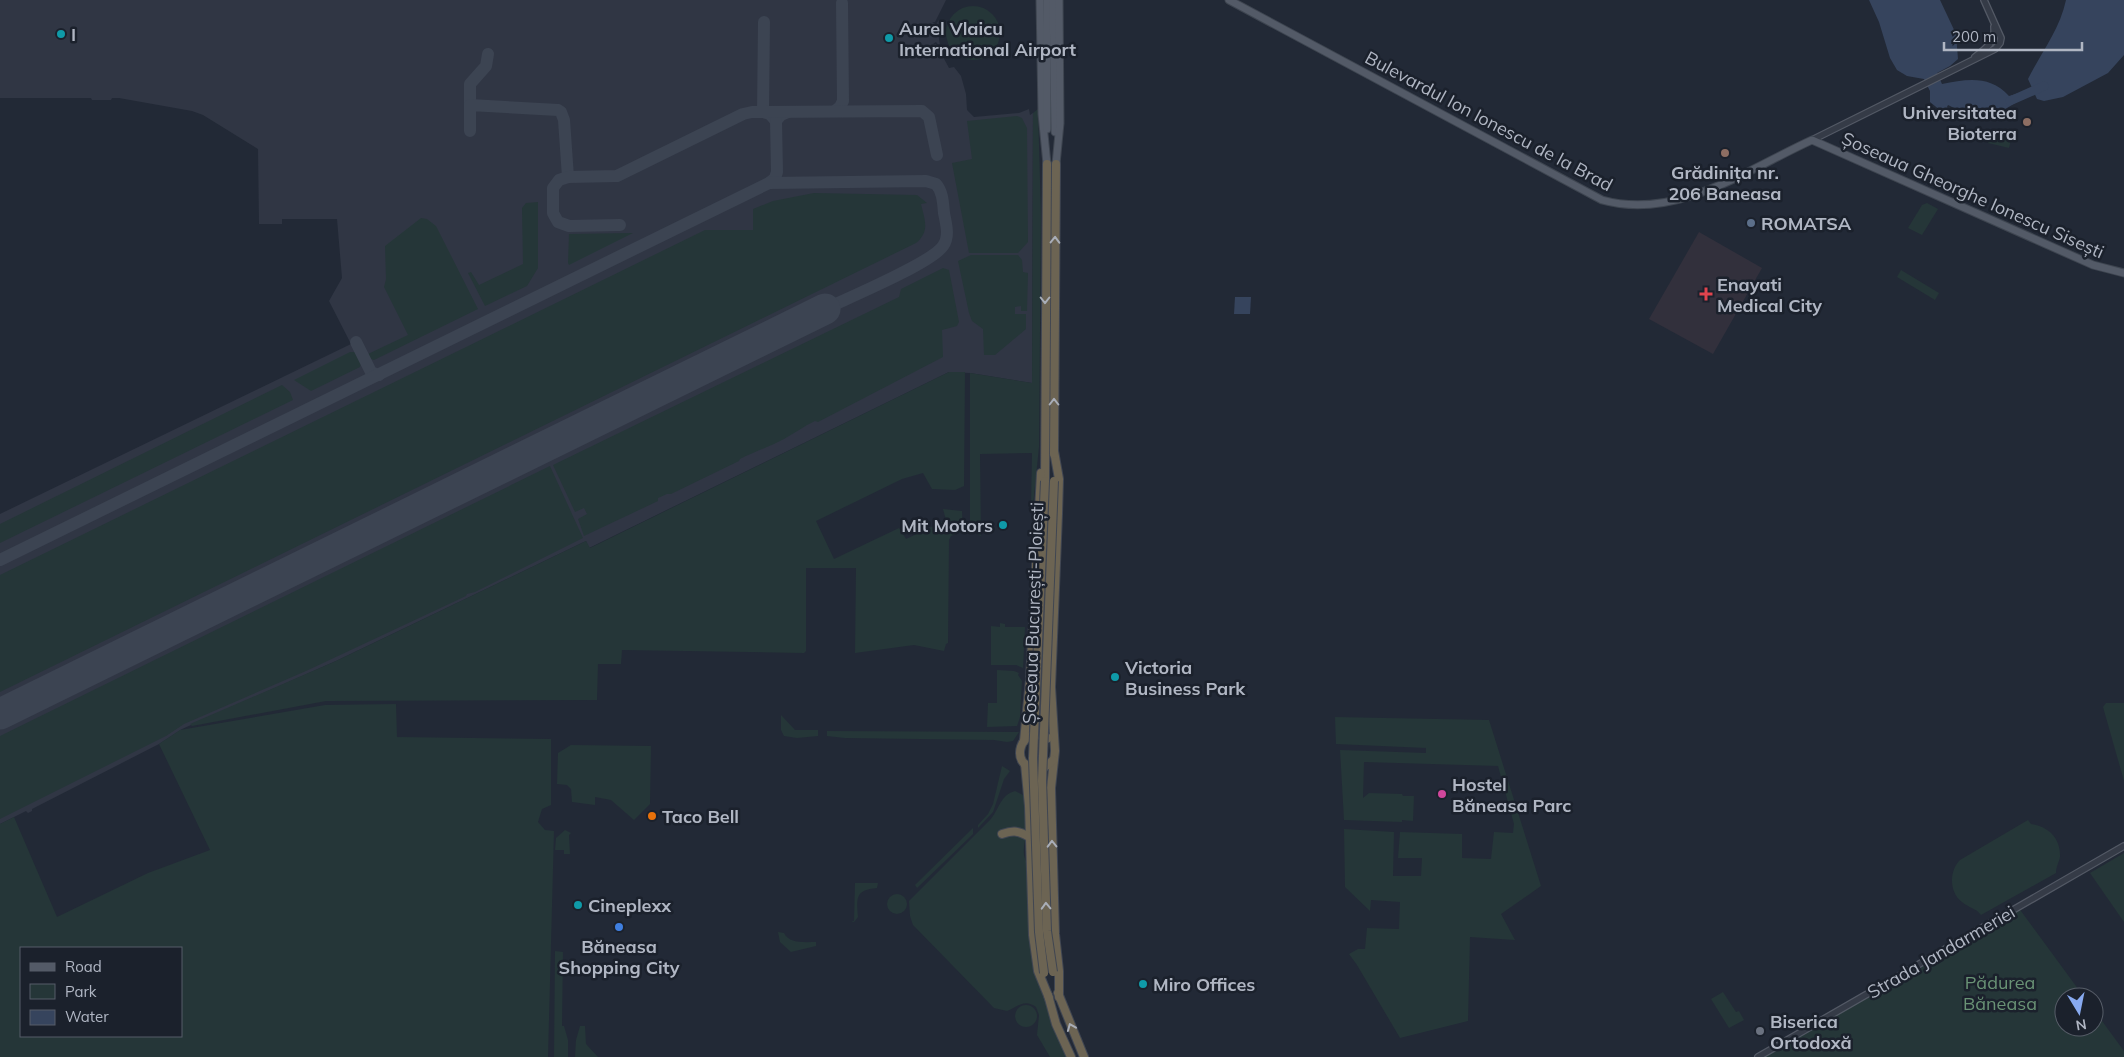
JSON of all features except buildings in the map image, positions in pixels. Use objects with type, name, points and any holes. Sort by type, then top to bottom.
[{"type":"highway","name":"Șoseaua București-Ploiești","points":[[1051,164],[1054,481],[1042,781],[1047,931],[1059,997],[1084,1057]]},
{"type":"highway","name":"Șoseaua București-Ploiești","points":[[1051,164],[1045,481],[1033,758],[1039,932],[1044,973],[1056,1024],[1071,1057]]},
{"type":"highway","points":[[1045,451],[1040,478],[1029,688],[1024,741],[1020,754],[1029,800],[1035,950],[1038,970],[1049,998]]},
{"type":"highway","points":[[1054,451],[1059,479],[1051,687],[1055,754],[1051,788],[1059,997]]},
{"type":"highway","points":[[1024,741],[1032,735],[1040,734],[1047,737],[1054,745]]},
{"type":"highway","points":[[1024,767],[1041,768],[1053,760]]},
{"type":"highway","points":[[1002,834],[1019,831],[1029,837]]},
{"type":"main road","name":"Șoseaua București-Ploiești","points":[[1040,0],[1042,114],[1051,164]]},
{"type":"main road","name":"Șoseaua București-Ploiești","points":[[1047,0],[1051,164]]},
{"type":"main road","name":"Șoseaua București-Ploiești","points":[[1051,164],[1053,0]]},
{"type":"main road","name":"Șoseaua București-Ploiești","points":[[1051,164],[1060,123],[1059,0]]},
{"type":"main road","name":"Bulevardul Ion Ionescu de la Brad","points":[[1229,0],[1593,196],[1612,203],[1642,204],[1691,197],[1812,140]]},
{"type":"main road","name":"Șoseaua Gheorghe Ionescu Sisești","points":[[1812,140],[2094,265],[2124,273]]},
{"type":"street","name":"Bulevardul Ion Ionescu de la Brad","points":[[1812,140],[1946,75],[1998,46],[2000,38],[1984,0]]},
{"type":"street","name":"Strada Jandarmeriei","points":[[1758,1057],[2124,846]]},
{"type":"shaded area","points":[[0,0],[946,0],[935,22],[932,22],[936,24],[940,21],[938,33],[940,45],[936,42],[933,44],[936,44],[949,68],[954,67],[961,76],[966,94],[967,110],[974,117],[1019,113],[1029,109],[1030,115],[1033,113],[1032,383],[970,373],[949,372],[589,548],[586,541],[336,661],[182,729],[159,744],[32,809],[32,811],[28,813],[26,811],[0,824],[0,514],[351,344],[329,301],[342,278],[337,219],[282,219],[282,224],[259,224],[258,149],[203,115],[192,111],[119,98],[92,100],[91,98],[0,98]]},
{"type":"shaded area","name":"Enayati Medical City","points":[[1699,232],[1762,268],[1713,354],[1649,319]]},
{"type":"green space","points":[[973,6],[983,8],[992,14],[998,23],[1000,33],[998,43],[992,52],[983,58],[973,60],[963,58],[954,52],[948,43],[946,33],[948,23],[954,14],[963,8]]},
{"type":"green space","points":[[1038,109],[1041,216],[1039,447],[1033,506],[1031,506],[1032,453],[980,454],[981,536],[970,531],[970,373],[1032,383],[1033,113]]},
{"type":"green space","points":[[1017,116],[1022,118],[1027,128],[1028,242],[1018,253],[969,253],[952,163],[972,159],[967,121]]},
{"type":"green space","points":[[1991,131],[2012,136],[2009,148],[1988,143]]},
{"type":"green space","points":[[814,193],[917,195],[927,203],[921,204],[925,230],[916,243],[0,692],[0,575],[705,230],[753,230],[753,209],[773,201]]},
{"type":"green space","points":[[538,202],[538,268],[527,286],[485,306],[468,273],[471,272],[479,285],[523,264],[522,208],[526,203]]},
{"type":"green space","points":[[1927,203],[1938,209],[1922,235],[1908,228],[1922,205]]},
{"type":"green space","points":[[421,218],[427,219],[436,226],[478,309],[374,360],[370,359],[368,354],[408,335],[384,287],[386,279],[385,246]]},
{"type":"green space","points":[[633,233],[569,265],[568,263],[569,234]]},
{"type":"green space","points":[[971,255],[1018,255],[1022,260],[1023,272],[1028,273],[1027,311],[1021,311],[1021,306],[1015,307],[1015,314],[1026,314],[1026,329],[995,355],[984,355],[983,329],[972,321],[969,313],[958,261]]},
{"type":"green space","points":[[943,268],[949,270],[959,322],[957,326],[942,330],[943,357],[818,422],[811,423],[778,442],[671,494],[658,498],[658,501],[584,536],[578,519],[587,514],[584,508],[575,512],[553,465],[899,297],[901,289]]},
{"type":"green space","points":[[1901,270],[1939,293],[1935,300],[1897,277]]},
{"type":"green space","points":[[350,352],[355,352],[361,363],[360,367],[311,391],[294,380]]},
{"type":"green space","points":[[949,372],[965,372],[964,486],[955,490],[932,489],[923,473],[902,479],[816,521],[834,559],[899,528],[906,539],[946,520],[943,509],[962,511],[963,531],[951,536],[949,540],[948,643],[944,651],[914,645],[855,653],[856,568],[806,568],[806,651],[804,653],[622,650],[621,664],[598,664],[597,700],[326,701],[192,726],[190,724],[336,661],[586,541],[590,548]]},
{"type":"green space","points":[[282,385],[290,392],[293,400],[0,543],[0,524]]},
{"type":"green space","points":[[550,466],[583,538],[475,592],[467,594],[306,671],[184,724],[166,736],[0,819],[0,736]]},
{"type":"green space","points":[[1000,623],[1005,624],[1005,627],[1025,627],[1023,668],[1016,665],[991,665],[991,626],[1000,627]]},
{"type":"green space","points":[[997,670],[1019,673],[1018,675],[1022,681],[1020,717],[1017,726],[987,727],[988,703],[997,703]]},
{"type":"green space","points":[[2106,703],[2124,703],[2124,781],[2103,707]]},
{"type":"green space","points":[[396,704],[397,737],[551,739],[551,805],[542,809],[538,822],[545,830],[554,831],[548,1057],[0,1057],[0,824],[14,817],[57,917],[148,873],[210,850],[159,744],[180,730],[325,705]]},
{"type":"green space","points":[[781,715],[795,730],[818,730],[818,736],[797,738],[784,736],[781,730]]},
{"type":"green space","points":[[1335,717],[1489,720],[1541,886],[1501,914],[1515,940],[1470,937],[1468,1021],[1400,1038],[1349,954],[1358,949],[1365,949],[1367,928],[1399,929],[1400,902],[1371,900],[1370,911],[1345,887],[1344,829],[1394,832],[1393,876],[1421,876],[1422,858],[1398,858],[1400,832],[1462,834],[1462,858],[1491,859],[1494,832],[1513,833],[1514,824],[1498,766],[1364,762],[1363,798],[1369,793],[1414,796],[1413,821],[1344,820],[1340,750],[1426,753],[1426,748],[1336,744]]},
{"type":"green space","points":[[827,731],[1019,732],[1013,741],[1007,742],[994,740],[845,738],[827,736]]},
{"type":"green space","points":[[571,745],[651,746],[650,804],[634,820],[611,800],[595,797],[595,805],[572,802],[571,789],[567,785],[557,784],[558,753]]},
{"type":"green space","points":[[1002,766],[1010,771],[1004,779],[993,812],[978,828],[978,825],[988,814],[993,804]]},
{"type":"green space","points":[[1015,791],[1025,796],[1029,813],[1024,856],[1031,868],[1036,959],[1071,1057],[1050,1057],[1037,1035],[1039,1015],[1036,1007],[1032,1004],[1024,1003],[1007,1011],[994,1008],[913,925],[910,916],[909,901],[990,820],[1006,796]]},
{"type":"green space","points":[[2028,820],[2031,824],[2048,830],[2056,839],[2060,850],[2060,857],[2056,873],[1981,915],[1962,902],[1955,893],[1952,875],[1956,865],[1960,860]]},
{"type":"green space","points":[[973,828],[973,834],[917,888],[915,885]]},
{"type":"green space","points":[[565,830],[571,833],[569,835],[570,854],[564,854],[564,850],[555,850],[556,838]]},
{"type":"green space","points":[[2124,853],[2124,922],[2090,873]]},
{"type":"green space","points":[[855,883],[878,883],[877,888],[864,891],[858,896],[858,917],[854,922],[851,921],[854,921]]},
{"type":"green space","points":[[897,894],[904,897],[907,904],[904,911],[897,914],[890,911],[887,904],[890,897]]},
{"type":"green space","name":"Pădurea Băneasa","points":[[2018,907],[2077,987],[2054,987],[2054,1037],[2104,1037],[2104,1024],[2124,1051],[2124,1057],[1758,1057]]},
{"type":"green space","points":[[778,932],[784,933],[786,937],[793,941],[816,942],[816,946],[791,952],[780,942]]},
{"type":"green space","points":[[555,951],[563,952],[562,1026],[564,1026],[568,1040],[568,1057],[554,1057]]},
{"type":"green space","points":[[1723,992],[1736,1012],[1739,1011],[1744,1020],[1729,1028],[1711,999]]},
{"type":"green space","points":[[1026,1005],[1034,1008],[1037,1016],[1034,1024],[1026,1027],[1018,1024],[1015,1016],[1018,1008]]},
{"type":"green space","points":[[580,1026],[585,1026],[586,1044],[598,1057],[575,1057],[576,1040]]},
{"type":"water","points":[[1869,0],[1940,0],[1956,34],[1958,59],[1937,73],[1942,84],[1978,80],[2002,89],[2009,96],[2019,93],[2020,99],[2003,110],[1976,116],[1966,114],[1948,105],[1947,107],[1950,112],[1946,115],[1930,102],[1930,91],[1924,79],[1907,76],[1897,70],[1890,58],[1879,22]]},
{"type":"water","points":[[2066,0],[2124,0],[2124,55],[2108,73],[2063,97],[2044,101],[2037,99],[2028,79],[2055,31]]},
{"type":"water","points":[[1235,297],[1251,297],[1250,314],[1234,314]]},
{"type":"waterway","points":[[2010,101],[2044,86]]},
{"type":"taxiway","points":[[835,111],[843,101],[842,3]]},
{"type":"taxiway","points":[[764,22],[763,112],[770,114],[776,121],[781,115],[788,112]]},
{"type":"taxiway","points":[[470,105],[470,84],[486,66],[488,54]]},
{"type":"taxiway","points":[[470,131],[470,105],[558,110],[561,112],[564,120],[568,177]]},
{"type":"taxiway","points":[[620,225],[569,226],[558,222],[553,213],[553,188],[559,180],[568,177],[617,176],[743,114],[752,112],[922,111],[929,117],[937,155]]},
{"type":"taxiway","points":[[769,183],[775,178],[777,172],[776,121]]},
{"type":"taxiway","points":[[0,560],[769,183],[926,181],[936,184],[943,202],[947,234],[943,246],[936,253],[907,271],[825,309]]},
{"type":"taxiway","points":[[356,342],[371,372],[379,375]]},
{"type":"runway","points":[[0,714],[825,309]]},
{"type":"place","name":"I","points":[[61,34]]},
{"type":"place","name":"Aurel Vlaicu International Airport","points":[[889,38]]},
{"type":"place","name":"Universitatea Bioterra","points":[[2027,122]]},
{"type":"place","name":"Grădinița nr. 206 Baneasa","points":[[1725,153]]},
{"type":"place","name":"ROMATSA","points":[[1751,223]]},
{"type":"place","name":"Enayati Medical City","points":[[1706,294]]},
{"type":"place","name":"Mit Motors","points":[[1003,525]]},
{"type":"place","name":"Victoria Business Park","points":[[1115,677]]},
{"type":"place","name":"Hostel Băneasa Parc","points":[[1442,794]]},
{"type":"place","name":"Taco Bell","points":[[652,816]]},
{"type":"place","name":"Cineplexx","points":[[578,905]]},
{"type":"place","name":"Băneasa Shopping City","points":[[619,927]]},
{"type":"place","name":"Miro Offices","points":[[1143,984]]},
{"type":"place","name":"Biserica Ortodoxă","points":[[1760,1031]]}]
